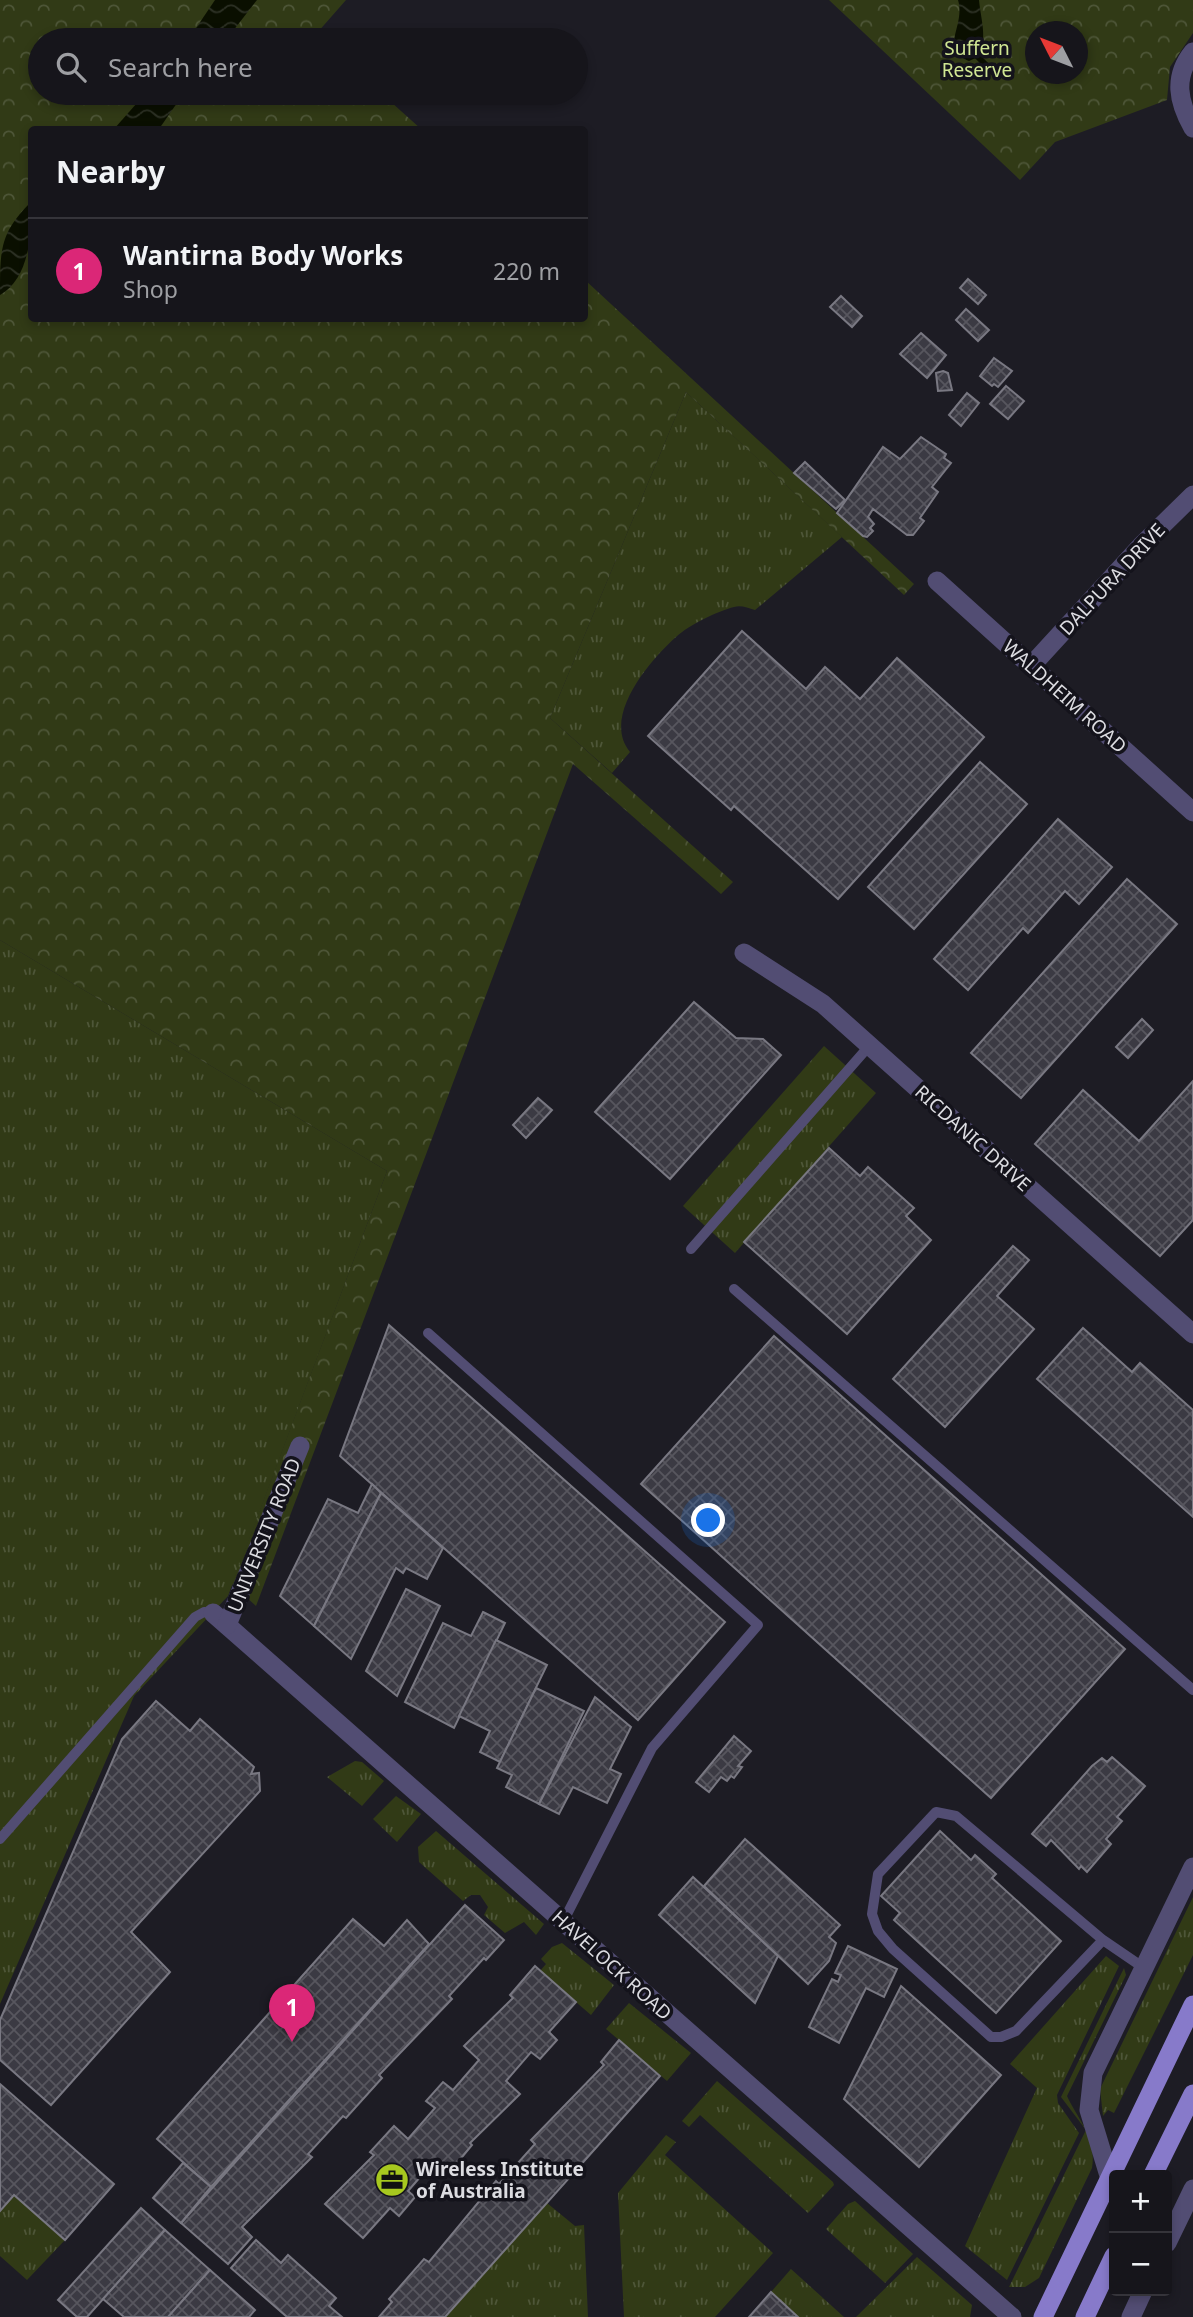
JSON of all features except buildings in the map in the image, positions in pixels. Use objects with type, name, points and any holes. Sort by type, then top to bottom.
[{"type":"main road","points":[[1114,2170],[1193,2005]]},
{"type":"main road","points":[[1155,2170],[1193,2094]]},
{"type":"main road","points":[[1043,2317],[1109,2181]]},
{"type":"main road","points":[[1085,2317],[1109,2267]]},
{"type":"street","points":[[1193,52],[1185,62],[1178,82],[1181,108],[1193,128]]},
{"type":"street","name":"DALPURA DRIVE","points":[[1032,665],[1142,545],[1193,495]]},
{"type":"street","name":"WALDHEIM ROAD","points":[[937,581],[1193,812]]},
{"type":"street","name":"RICDANIC DRIVE","points":[[744,953],[823,1004],[1191,1328]]},
{"type":"street","name":"UNIVERSITY ROAD","points":[[220,1619],[300,1446]]},
{"type":"street","name":"HAVELOCK ROAD","points":[[220,1619],[1012,2317]]},
{"type":"street","points":[[1109,2176],[1089,2110],[1093,2073],[1193,1867]]},
{"type":"street","points":[[1172,2233],[1193,2189]]},
{"type":"street","points":[[1130,2317],[1140,2296]]},
{"type":"lane","points":[[691,1249],[870,1045]]},
{"type":"lane","points":[[734,1289],[1193,1689]]},
{"type":"lane","points":[[428,1333],[758,1625],[653,1748],[563,1922]]},
{"type":"lane","points":[[0,1839],[195,1617],[204,1612],[220,1619]]},
{"type":"lane","points":[[1103,1940],[1016,2031],[991,2037],[893,1950],[878,1931],[872,1914],[878,1874],[936,1812],[956,1816],[1103,1940],[1144,1968]]},
{"type":"green space","points":[[0,0],[346,0],[321,28],[28,28],[28,105],[394,105],[418,126],[28,126],[28,322],[588,322],[588,283],[914,584],[904,595],[686,392],[550,718],[733,882],[721,894],[573,764],[256,1606],[232,1584],[387,1171],[0,940]]},
{"type":"green space","name":"Suffern Reserve","points":[[829,0],[1193,0],[1193,33],[1170,67],[1167,100],[1055,142],[1020,180]]},
{"type":"green space","points":[[686,392],[842,537],[755,610],[739,606],[720,612],[688,628],[665,647],[642,674],[625,706],[621,722],[623,738],[630,752],[612,773],[550,718]]},
{"type":"green space","points":[[0,940],[387,1171],[228,1596],[134,1696],[0,2004]]},
{"type":"green space","points":[[824,1046],[876,1093],[735,1253],[683,1206]]},
{"type":"green space","points":[[355,1761],[362,1762],[384,1781],[362,1806],[327,1777]]},
{"type":"green space","points":[[396,1796],[421,1814],[397,1842],[373,1819]]},
{"type":"green space","points":[[436,1831],[544,1924],[536,1935],[524,1922],[505,1933],[484,1915],[488,1907],[480,1895],[471,1895],[463,1901],[419,1862],[418,1847]]},
{"type":"green space","points":[[1193,1897],[1193,1955],[1114,2113],[1108,2110],[1103,2116],[1100,2089]]},
{"type":"green space","points":[[562,1943],[614,1985],[591,2015],[540,1971],[546,1964],[541,1959],[552,1947]]},
{"type":"green space","points":[[1106,1956],[1119,1966],[1057,2095],[1058,2103],[1079,2133],[1007,2280],[965,2246],[1037,2088],[1010,2064]]},
{"type":"green space","points":[[1124,1968],[1126,1975],[1067,2096],[1085,2129],[1061,2097]]},
{"type":"green space","points":[[629,2003],[691,2053],[667,2081],[606,2029]]},
{"type":"green space","points":[[717,2081],[833,2182],[834,2185],[808,2213],[700,2115],[689,2127],[682,2121]]},
{"type":"green space","points":[[1086,2130],[1092,2147],[1092,2168],[1039,2278],[1025,2287],[1009,2287]]},
{"type":"green space","points":[[666,2135],[676,2142],[665,2155],[773,2253],[715,2317],[624,2317],[618,2193]]},
{"type":"green space","points":[[14,2195],[65,2240],[27,2280],[0,2256],[0,2211]]},
{"type":"green space","points":[[855,2201],[913,2254],[885,2283],[826,2229],[848,2204]]},
{"type":"green space","points":[[547,2203],[575,2226],[584,2225],[588,2317],[445,2317]]},
{"type":"green space","points":[[917,2257],[972,2305],[970,2317],[856,2317]]},
{"type":"green space","points":[[791,2269],[844,2317],[798,2317],[771,2292]]},
{"type":"water","points":[[215,0],[257,0],[235,28],[196,28]]},
{"type":"water","points":[[958,0],[979,0],[983,43],[978,57],[969,61],[955,50],[959,19]]},
{"type":"water","points":[[135,105],[176,105],[161,126],[117,126]]},
{"type":"water","points":[[28,205],[27,253],[18,278],[0,295],[0,265],[4,243]]},
{"type":"waterway","points":[[978,57],[998,77]]},
{"type":"place","name":"Wantirna Body Works","points":[[292,2042]]},
{"type":"place","name":"Wireless Institute of Australia","points":[[392,2180]]}]
